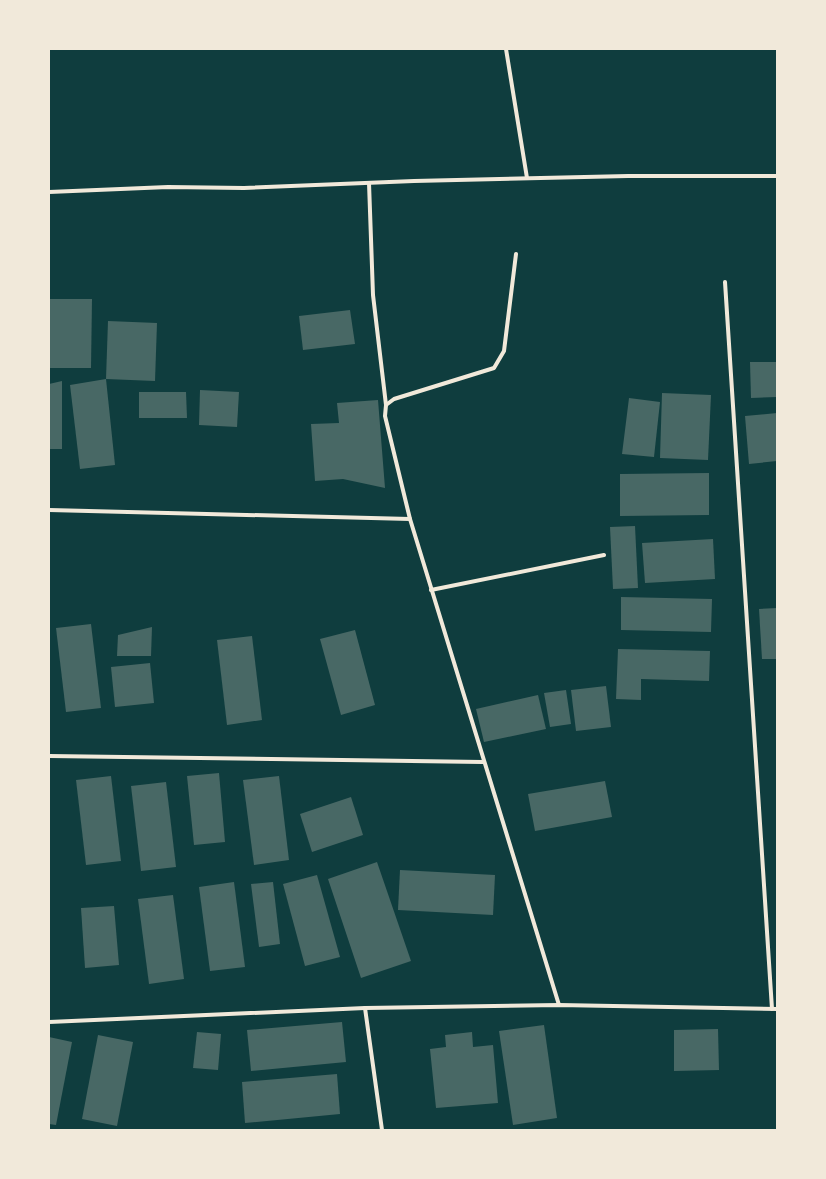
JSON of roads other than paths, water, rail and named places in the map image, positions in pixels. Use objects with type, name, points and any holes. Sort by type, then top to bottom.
[{"type":"street","points":[[506,49],[527,178]]},
{"type":"street","points":[[49,192],[161,188],[244,188],[527,178],[777,176]]},
{"type":"street","points":[[369,183],[373,295],[386,405],[385,416],[410,519],[483,762],[559,1005]]},
{"type":"street","points":[[386,405],[394,398],[494,368],[504,351],[516,254]]},
{"type":"street","points":[[49,1022],[365,1008],[559,1005],[775,1009],[726,282]]},
{"type":"street","points":[[49,510],[410,519]]},
{"type":"street","points":[[431,590],[604,555]]},
{"type":"street","points":[[49,756],[483,762]]},
{"type":"street","points":[[365,1008],[382,1130]]}]
